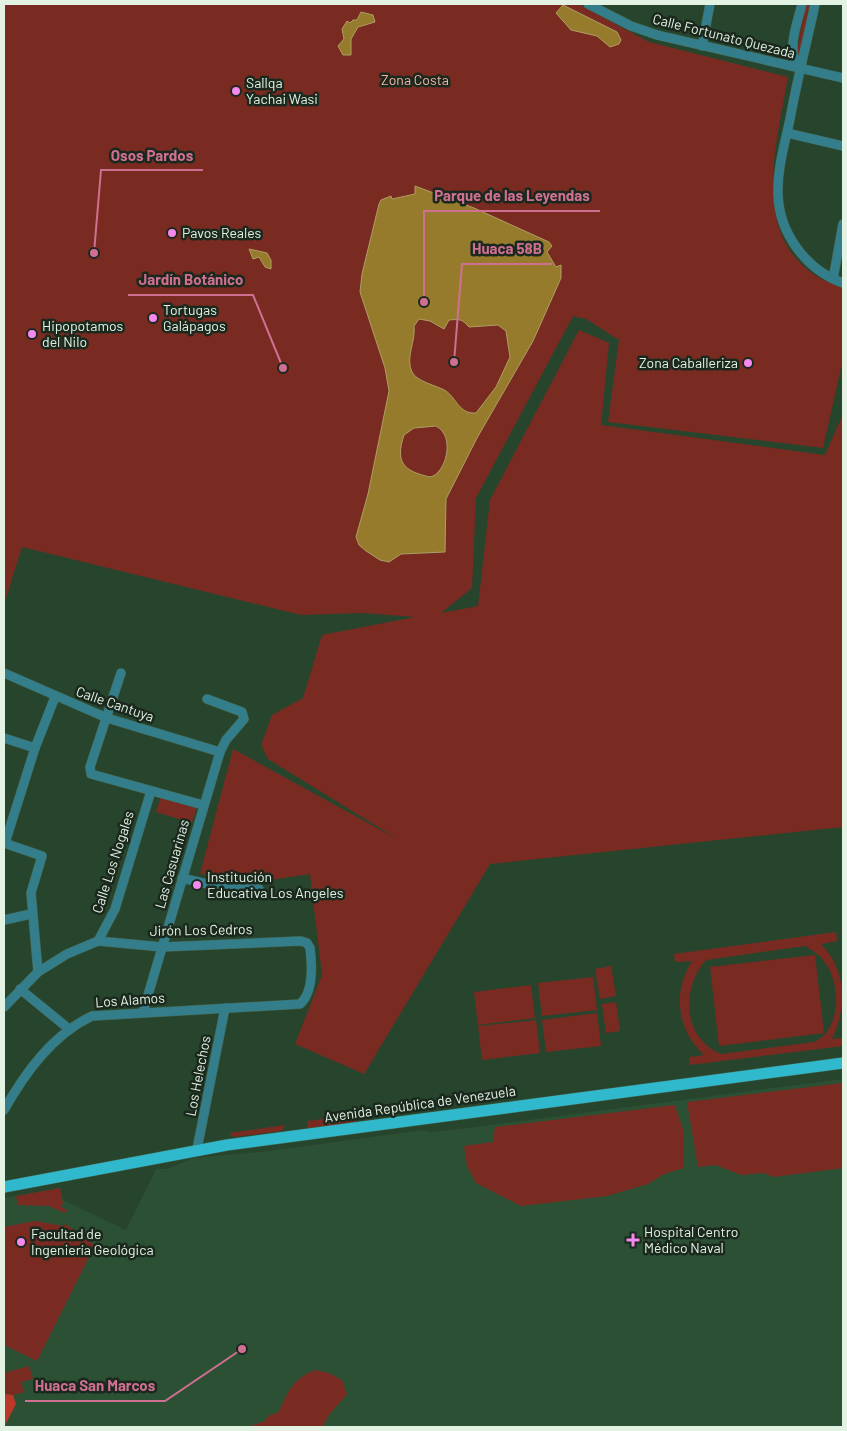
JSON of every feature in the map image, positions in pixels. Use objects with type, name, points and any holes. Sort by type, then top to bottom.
[{"type":"main road","name":"Avenida República de Venezuela","points":[[4,1187],[197,1149],[843,1063]]},
{"type":"street","name":"Calle Fortunato Quezada","points":[[588,4],[631,26],[702,46],[843,78]]},
{"type":"street","points":[[702,46],[710,4]]},
{"type":"street","points":[[799,68],[794,62],[792,49],[802,4]]},
{"type":"street","points":[[815,4],[799,68],[778,192],[782,218],[792,242],[816,268],[843,283]]},
{"type":"street","points":[[787,133],[843,146]]},
{"type":"street","points":[[833,279],[843,224]]},
{"type":"street","name":"Calle Cantuya","points":[[4,673],[106,718],[220,752]]},
{"type":"street","points":[[121,673],[89,768],[92,774],[203,805]]},
{"type":"street","points":[[38,972],[31,888],[43,857],[5,843],[35,748],[55,697]]},
{"type":"street","name":"Las Casuarinas","points":[[143,1012],[220,752],[226,740],[243,722],[242,712],[207,699]]},
{"type":"street","points":[[4,738],[35,748]]},
{"type":"street","name":"Calle Los Nogales","points":[[98,941],[116,909],[151,791]]},
{"type":"street","points":[[4,813],[13,819]]},
{"type":"street","points":[[182,878],[226,889],[259,889]]},
{"type":"street","points":[[4,920],[32,914]]},
{"type":"street","name":"Jirón Los Cedros","points":[[4,1006],[38,972],[67,954],[98,941],[162,947],[300,941],[309,945],[311,959],[308,991],[300,1004]]},
{"type":"street","points":[[20,989],[69,1030]]},
{"type":"street","name":"Los Alamos","points":[[4,1110],[31,1066],[69,1030],[95,1015],[300,1004]]},
{"type":"street","name":"Los Helechos","points":[[197,1149],[225,1008]]},
{"type":"shaded area","points":[[563,5],[617,32],[621,40],[619,44],[610,47],[597,36],[571,30],[556,13]]},
{"type":"shaded area","points":[[361,12],[373,15],[375,22],[358,27],[351,39],[351,55],[343,55],[338,46],[344,39],[342,29],[347,21],[350,23],[353,20],[357,20]]},
{"type":"shaded area","points":[[415,186],[474,208],[549,242],[552,246],[547,252],[556,267],[561,265],[561,278],[533,341],[477,438],[446,499],[445,552],[401,554],[389,562],[380,560],[366,551],[359,545],[356,537],[368,494],[389,391],[385,368],[360,292],[362,274],[381,200],[391,196],[392,199],[415,194]],"holes":[[[419,319],[430,321],[444,329],[449,320],[460,320],[469,327],[498,325],[506,331],[510,357],[496,387],[476,413],[470,413],[462,409],[446,391],[422,381],[412,372],[410,355],[414,338],[414,326]],[[436,426],[446,438],[447,454],[444,462],[436,474],[430,477],[413,472],[403,464],[401,459],[400,452],[404,435],[414,428]]]},
{"type":"shaded area","points":[[249,249],[267,253],[271,260],[271,269],[265,267],[259,257],[253,259]]},
{"type":"shaded area","points":[[843,1079],[843,1427],[4,1427],[4,1198],[60,1188],[63,1200],[126,1230],[156,1169],[167,1169],[193,1158],[269,1151],[423,1130],[430,1132],[468,1128]]},
{"type":"shaded area","points":[[4,1394],[13,1395],[16,1404],[4,1427]]},
{"type":"green space","name":"Zona Costa","points":[[4,4],[578,4],[649,42],[788,77],[774,158],[773,186],[775,212],[783,237],[796,259],[818,277],[843,287],[843,359],[823,448],[608,422],[619,340],[586,319],[573,316],[476,498],[472,588],[441,613],[478,606],[490,500],[579,330],[609,343],[601,425],[825,455],[843,414],[843,827],[490,864],[364,1074],[295,1044],[322,975],[310,874],[257,882],[200,874],[233,749],[399,840],[268,759],[261,745],[272,715],[303,698],[322,635],[415,617],[363,613],[301,615],[22,547],[4,604]]},
{"type":"green space","points":[[805,4],[811,4],[802,51],[796,59]]},
{"type":"green space","points":[[161,796],[197,807],[192,823],[156,812]]},
{"type":"green space","points":[[836,932],[837,941],[821,944],[830,955],[840,977],[842,1002],[837,1027],[832,1039],[843,1038],[843,1046],[690,1065],[689,1057],[704,1055],[688,1034],[680,1010],[682,985],[692,961],[675,962],[674,954]],"holes":[[[805,946],[824,961],[831,973],[834,984],[836,995],[834,1018],[823,1036],[814,1042],[721,1054],[708,1047],[693,1025],[689,998],[692,984],[706,960]]]},
{"type":"green space","points":[[815,955],[824,1033],[719,1046],[710,967]]},
{"type":"green space","points":[[611,966],[616,996],[600,999],[595,969]]},
{"type":"green space","points":[[593,977],[597,1010],[542,1016],[538,983]]},
{"type":"green space","points":[[531,985],[535,1018],[478,1025],[474,992]]},
{"type":"green space","points":[[616,1002],[620,1031],[606,1033],[602,1004]]},
{"type":"green space","points":[[597,1013],[601,1046],[546,1052],[542,1020]]},
{"type":"green space","points":[[536,1020],[540,1053],[482,1060],[478,1026]]},
{"type":"green space","points":[[843,1083],[843,1168],[773,1177],[764,1173],[741,1175],[716,1165],[698,1167],[687,1102]]},
{"type":"green space","points":[[675,1105],[683,1130],[684,1168],[664,1174],[648,1184],[607,1196],[521,1206],[476,1183],[467,1166],[464,1146],[493,1142],[495,1127]]},
{"type":"green space","points":[[355,1115],[356,1125],[308,1130],[307,1121]]},
{"type":"green space","points":[[285,1125],[282,1131],[233,1137],[229,1133]]},
{"type":"green space","points":[[60,1188],[63,1203],[61,1207],[67,1210],[65,1213],[49,1206],[18,1205],[16,1196]]},
{"type":"green space","points":[[35,1221],[63,1226],[65,1224],[95,1245],[37,1361],[4,1345],[4,1227]]},
{"type":"green space","points":[[29,1366],[33,1379],[21,1382],[24,1392],[14,1395],[4,1394],[4,1373]]},
{"type":"green space","points":[[315,1370],[329,1373],[342,1380],[347,1394],[330,1414],[323,1427],[247,1427],[265,1421],[269,1415],[278,1413],[288,1392],[296,1382]]},
{"type":"place","name":"Sallqa Yachai Wasi","points":[[236,91]]},
{"type":"place","name":"Pavos Reales","points":[[172,233]]},
{"type":"place","name":"Osos Pardos","points":[[94,253]]},
{"type":"place","name":"Parque de las Leyendas","points":[[424,302]]},
{"type":"place","name":"Tortugas Galápagos","points":[[153,318]]},
{"type":"place","name":"Hipopotamos del Nilo","points":[[32,334]]},
{"type":"place","name":"Huaca 58B","points":[[454,362]]},
{"type":"place","name":"Zona Caballeriza","points":[[748,363]]},
{"type":"place","name":"Jardín Botánico","points":[[283,368]]},
{"type":"place","name":"Institución Educativa Los Angeles","points":[[197,885]]},
{"type":"place","name":"Hospital Centro Médico Naval","points":[[633,1240]]},
{"type":"place","name":"Facultad de Ingeniería Geológica","points":[[21,1242]]},
{"type":"place","name":"Huaca San Marcos","points":[[242,1349]]}]
